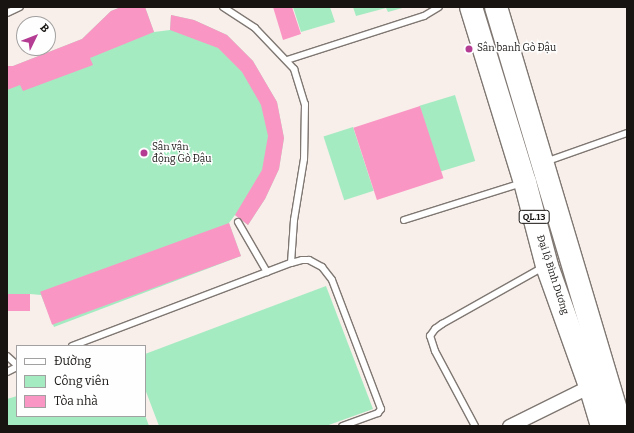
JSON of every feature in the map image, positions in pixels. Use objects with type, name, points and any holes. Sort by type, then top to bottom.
[{"type":"highway","name":"Đại lộ Bình Dương","points":[[472,7],[525,182],[547,266],[590,386],[602,426]]},
{"type":"highway","name":"QL.13","points":[[496,7],[621,426]]},
{"type":"street","points":[[509,426],[590,386]]},
{"type":"lane","points":[[7,13],[20,7]]},
{"type":"lane","points":[[223,7],[255,28],[294,68],[305,104],[304,158],[294,220],[291,263]]},
{"type":"lane","points":[[287,60],[424,16],[438,7]]},
{"type":"lane","points":[[542,163],[627,133]]},
{"type":"lane","points":[[404,220],[525,182]]},
{"type":"lane","points":[[238,222],[267,272]]},
{"type":"lane","points":[[75,345],[291,263],[302,260],[316,263],[332,280],[381,409],[378,413],[342,426]]},
{"type":"lane","points":[[475,426],[435,351],[430,336],[442,324],[547,266]]},
{"type":"lane","points":[[7,356],[16,365]]},
{"type":"lane","points":[[7,372],[16,367]]},
{"type":"green space","name":"Sân vận động Gò Đậu","points":[[121,7],[145,7],[154,32],[170,30],[171,15],[194,20],[227,35],[253,61],[277,102],[284,138],[279,169],[265,199],[248,225],[235,215],[229,223],[241,256],[54,327],[41,295],[30,294],[28,311],[7,311],[7,66],[13,66],[39,56],[56,56],[56,49],[82,39],[111,11]]},
{"type":"green space","points":[[293,7],[330,7],[335,22],[301,32]]},
{"type":"green space","points":[[353,7],[406,7],[388,12],[386,8],[356,16]]},
{"type":"green space","points":[[455,95],[475,161],[440,172],[420,106]]},
{"type":"green space","points":[[353,127],[374,191],[344,200],[324,137]]},
{"type":"green space","points":[[326,286],[373,409],[326,426],[159,426],[146,392],[146,354]]},
{"type":"green space","points":[[16,396],[16,417],[146,417],[149,426],[7,426],[7,399]]},
{"type":"building","points":[[121,7],[145,7],[154,32],[90,58],[93,65],[23,91],[20,85],[7,90],[7,66],[13,66],[39,56],[56,56],[56,49],[82,39],[111,11]]},
{"type":"building","points":[[273,7],[292,7],[301,34],[283,40]]},
{"type":"building","points":[[171,15],[194,20],[227,35],[253,61],[277,102],[284,138],[279,169],[265,199],[248,225],[235,215],[262,170],[268,136],[261,105],[242,72],[218,48],[170,30]]},
{"type":"building","points":[[420,106],[443,178],[377,200],[353,128]]},
{"type":"building","points":[[229,223],[241,256],[52,325],[40,292]]},
{"type":"building","points":[[7,294],[30,294],[30,311],[7,311]]},
{"type":"place","name":"Sân banh Gò Đậu","points":[[469,49]]},
{"type":"place","name":"Sân vận động Gò Đậu","points":[[144,153]]}]
